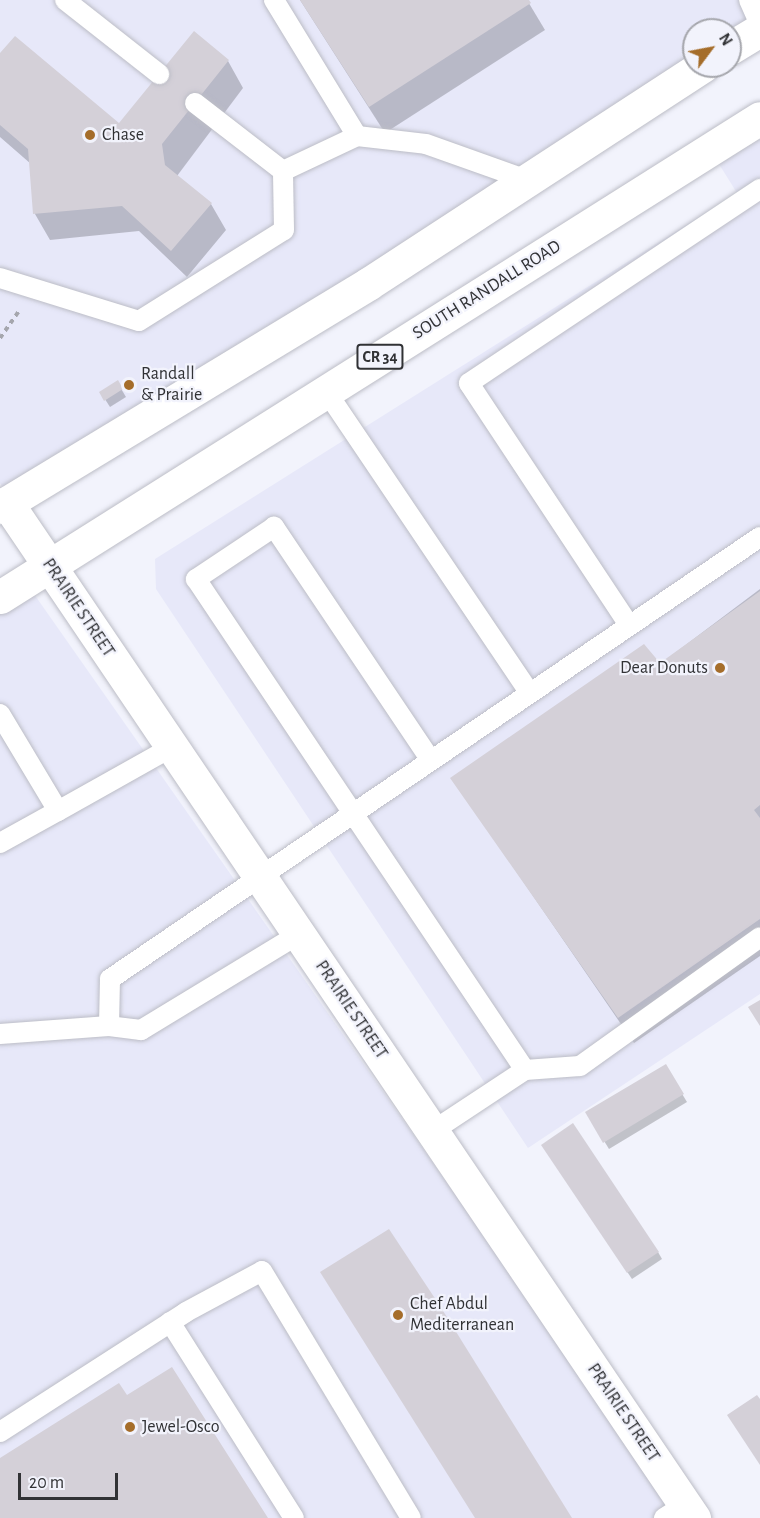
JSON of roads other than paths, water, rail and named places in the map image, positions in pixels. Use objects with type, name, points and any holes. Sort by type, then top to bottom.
[{"type":"main road","points":[[742,41],[760,30]]},
{"type":"main road","points":[[4,505],[527,180],[684,78]]},
{"type":"main road","name":"SOUTH RANDALL ROAD","points":[[0,597],[760,118]]},
{"type":"main road","name":"PRAIRIE STREET","points":[[4,505],[50,566],[433,1131],[681,1514]]},
{"type":"lane","points":[[65,0],[159,74]]},
{"type":"lane","points":[[274,0],[357,136]]},
{"type":"lane","points":[[749,0],[760,25]]},
{"type":"lane","points":[[195,103],[283,171]]},
{"type":"lane","points":[[283,171],[357,136],[426,144],[527,180]]},
{"type":"lane","points":[[0,279],[139,321],[284,230],[283,171]]},
{"type":"lane","points":[[629,625],[469,382],[760,189]]},
{"type":"lane","points":[[326,392],[529,692]]},
{"type":"lane","points":[[430,759],[274,527],[196,579],[525,1070]]},
{"type":"lane","points":[[109,1026],[110,979],[258,874],[760,537]]},
{"type":"lane","points":[[0,714],[58,811]]},
{"type":"lane","points":[[0,843],[172,747]]},
{"type":"lane","points":[[0,1034],[109,1026],[141,1030],[299,934]]},
{"type":"lane","points":[[433,1131],[525,1070],[580,1066],[760,937]]},
{"type":"lane","points":[[0,1432],[170,1322],[262,1271],[411,1518]]},
{"type":"lane","points":[[170,1322],[294,1518]]},
{"type":"place","name":"Chase","points":[[90,135]]},
{"type":"place","name":"Randall & Prairie","points":[[129,385]]},
{"type":"place","name":"Dear Donuts","points":[[720,668]]},
{"type":"place","name":"Chef Abdul Mediterranean","points":[[398,1315]]},
{"type":"place","name":"Jewel-Osco","points":[[130,1427]]}]
